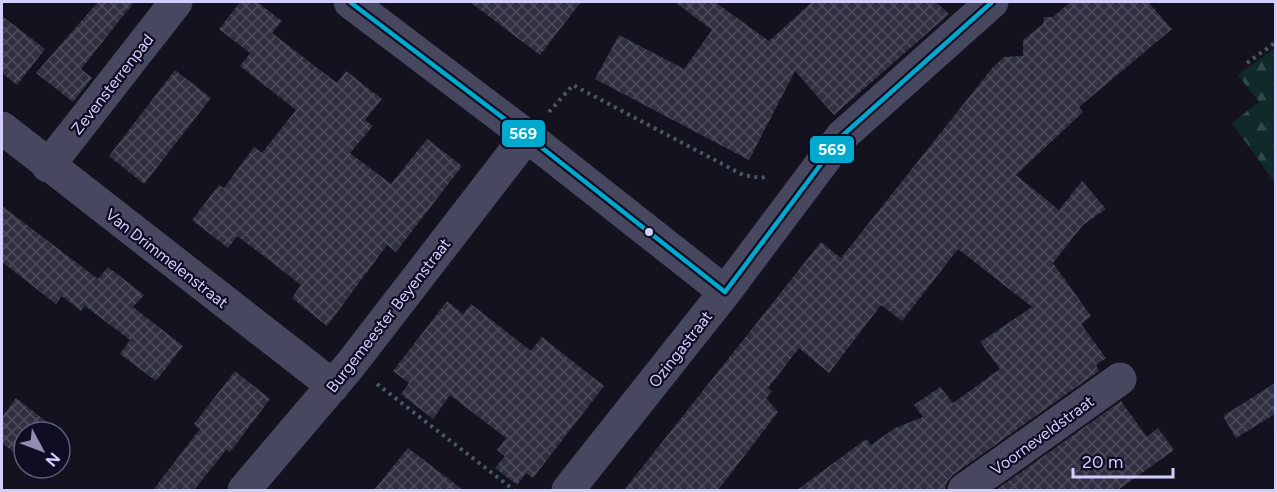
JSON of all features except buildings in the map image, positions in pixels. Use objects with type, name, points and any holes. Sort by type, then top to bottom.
[{"type":"street","name":"Zevensterrenpad","points":[[48,166],[176,2]]},
{"type":"street","points":[[351,2],[527,136],[724,292]]},
{"type":"street","name":"Ozingastraat","points":[[568,490],[724,292],[842,136],[990,2]]},
{"type":"street","name":"Van Drimmelenstraat","points":[[2,129],[48,166],[342,375]]},
{"type":"street","name":"Burgemeester Beyenstraat","points":[[244,490],[342,375],[527,136]]},
{"type":"street","name":"Voorneveldstraat","points":[[964,490],[1120,379]]},
{"type":"path","points":[[1247,63],[1275,42]]},
{"type":"path","points":[[527,136],[573,85],[742,175],[761,178],[779,173]]},
{"type":"path","points":[[342,375],[514,490]]},
{"type":"green space","points":[[1275,48],[1275,183],[1232,123],[1259,102],[1238,75]]},
{"type":"transit line","name":"569","points":[[350,2],[527,136],[725,292],[842,136],[992,2]]}]
